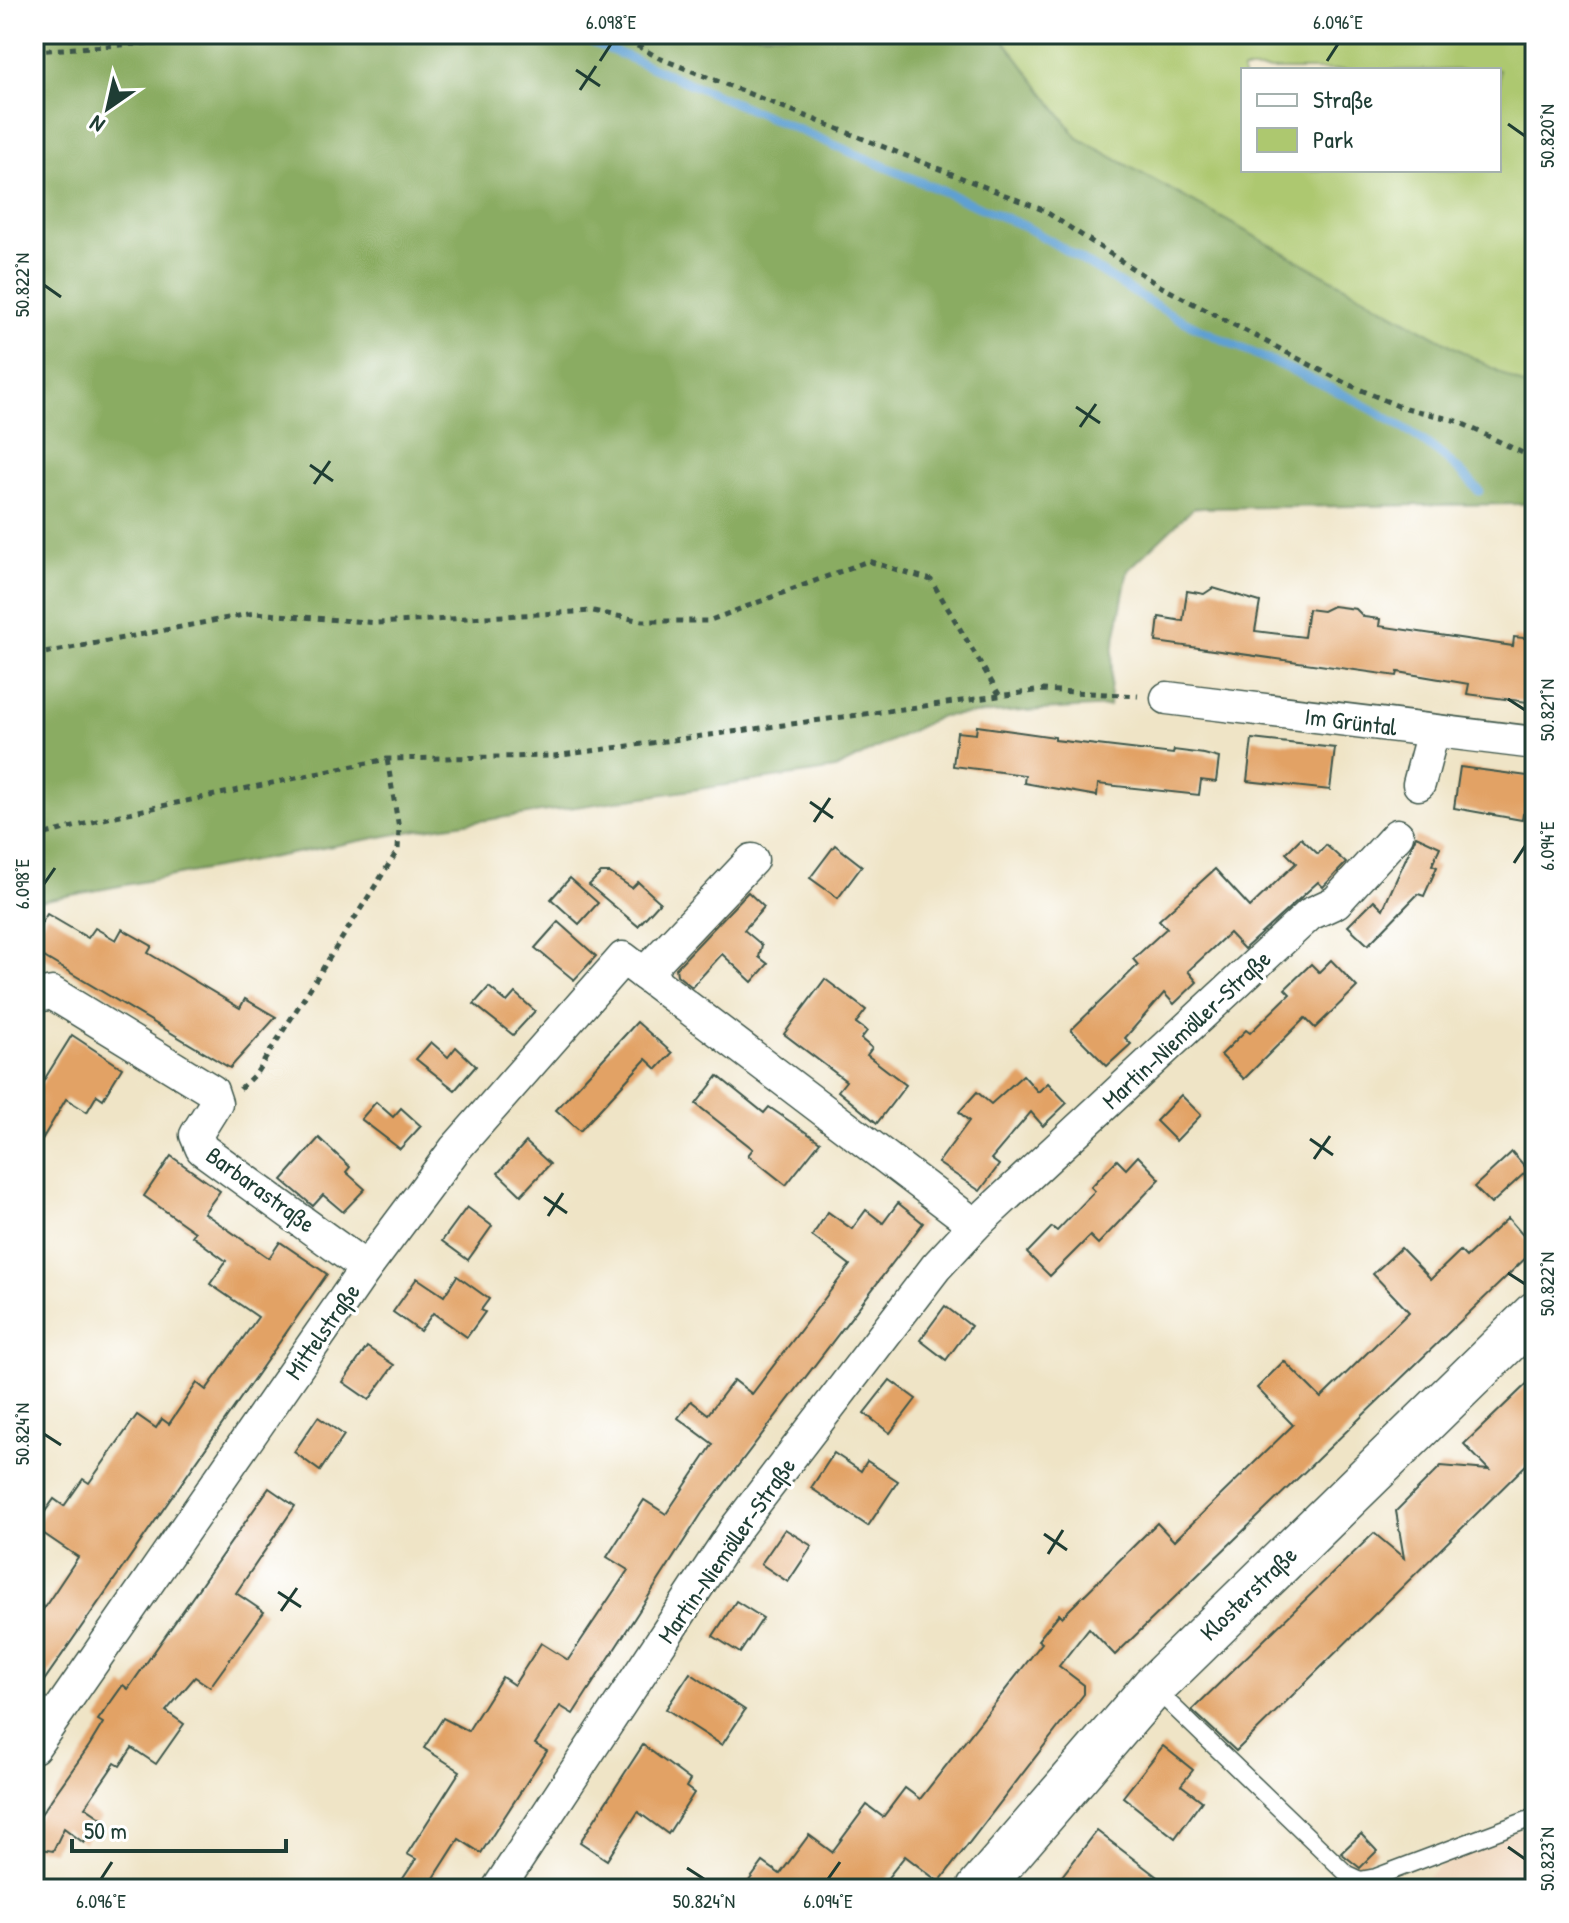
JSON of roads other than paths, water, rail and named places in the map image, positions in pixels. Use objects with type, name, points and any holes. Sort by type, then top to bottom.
[{"type":"main road","name":"Klosterstraße","points":[[979,1889],[1153,1687],[1535,1314]]},
{"type":"street","name":"Im Grüntal","points":[[1167,698],[1535,743]]},
{"type":"street","points":[[1419,784],[1433,731]]},
{"type":"street","name":"Martin-Niemöller-Straße","points":[[498,1889],[736,1528],[936,1267],[975,1225],[1310,914],[1336,902],[1397,835]]},
{"type":"street","points":[[644,974],[752,860]]},
{"type":"street","name":"Mittelstraße","points":[[34,1747],[366,1268],[455,1149],[623,958],[975,1225]]},
{"type":"street","name":"Barbarastraße","points":[[43,995],[212,1091],[216,1103],[196,1135],[202,1149],[366,1268]]},
{"type":"lane","points":[[1153,1687],[1347,1874],[1360,1880],[1376,1877],[1535,1817]]},
{"type":"waterway","points":[[357,34],[384,38],[464,34]]},
{"type":"waterway","points":[[564,34],[590,41],[1024,226],[1186,322],[1380,414],[1450,462],[1479,491]]}]
